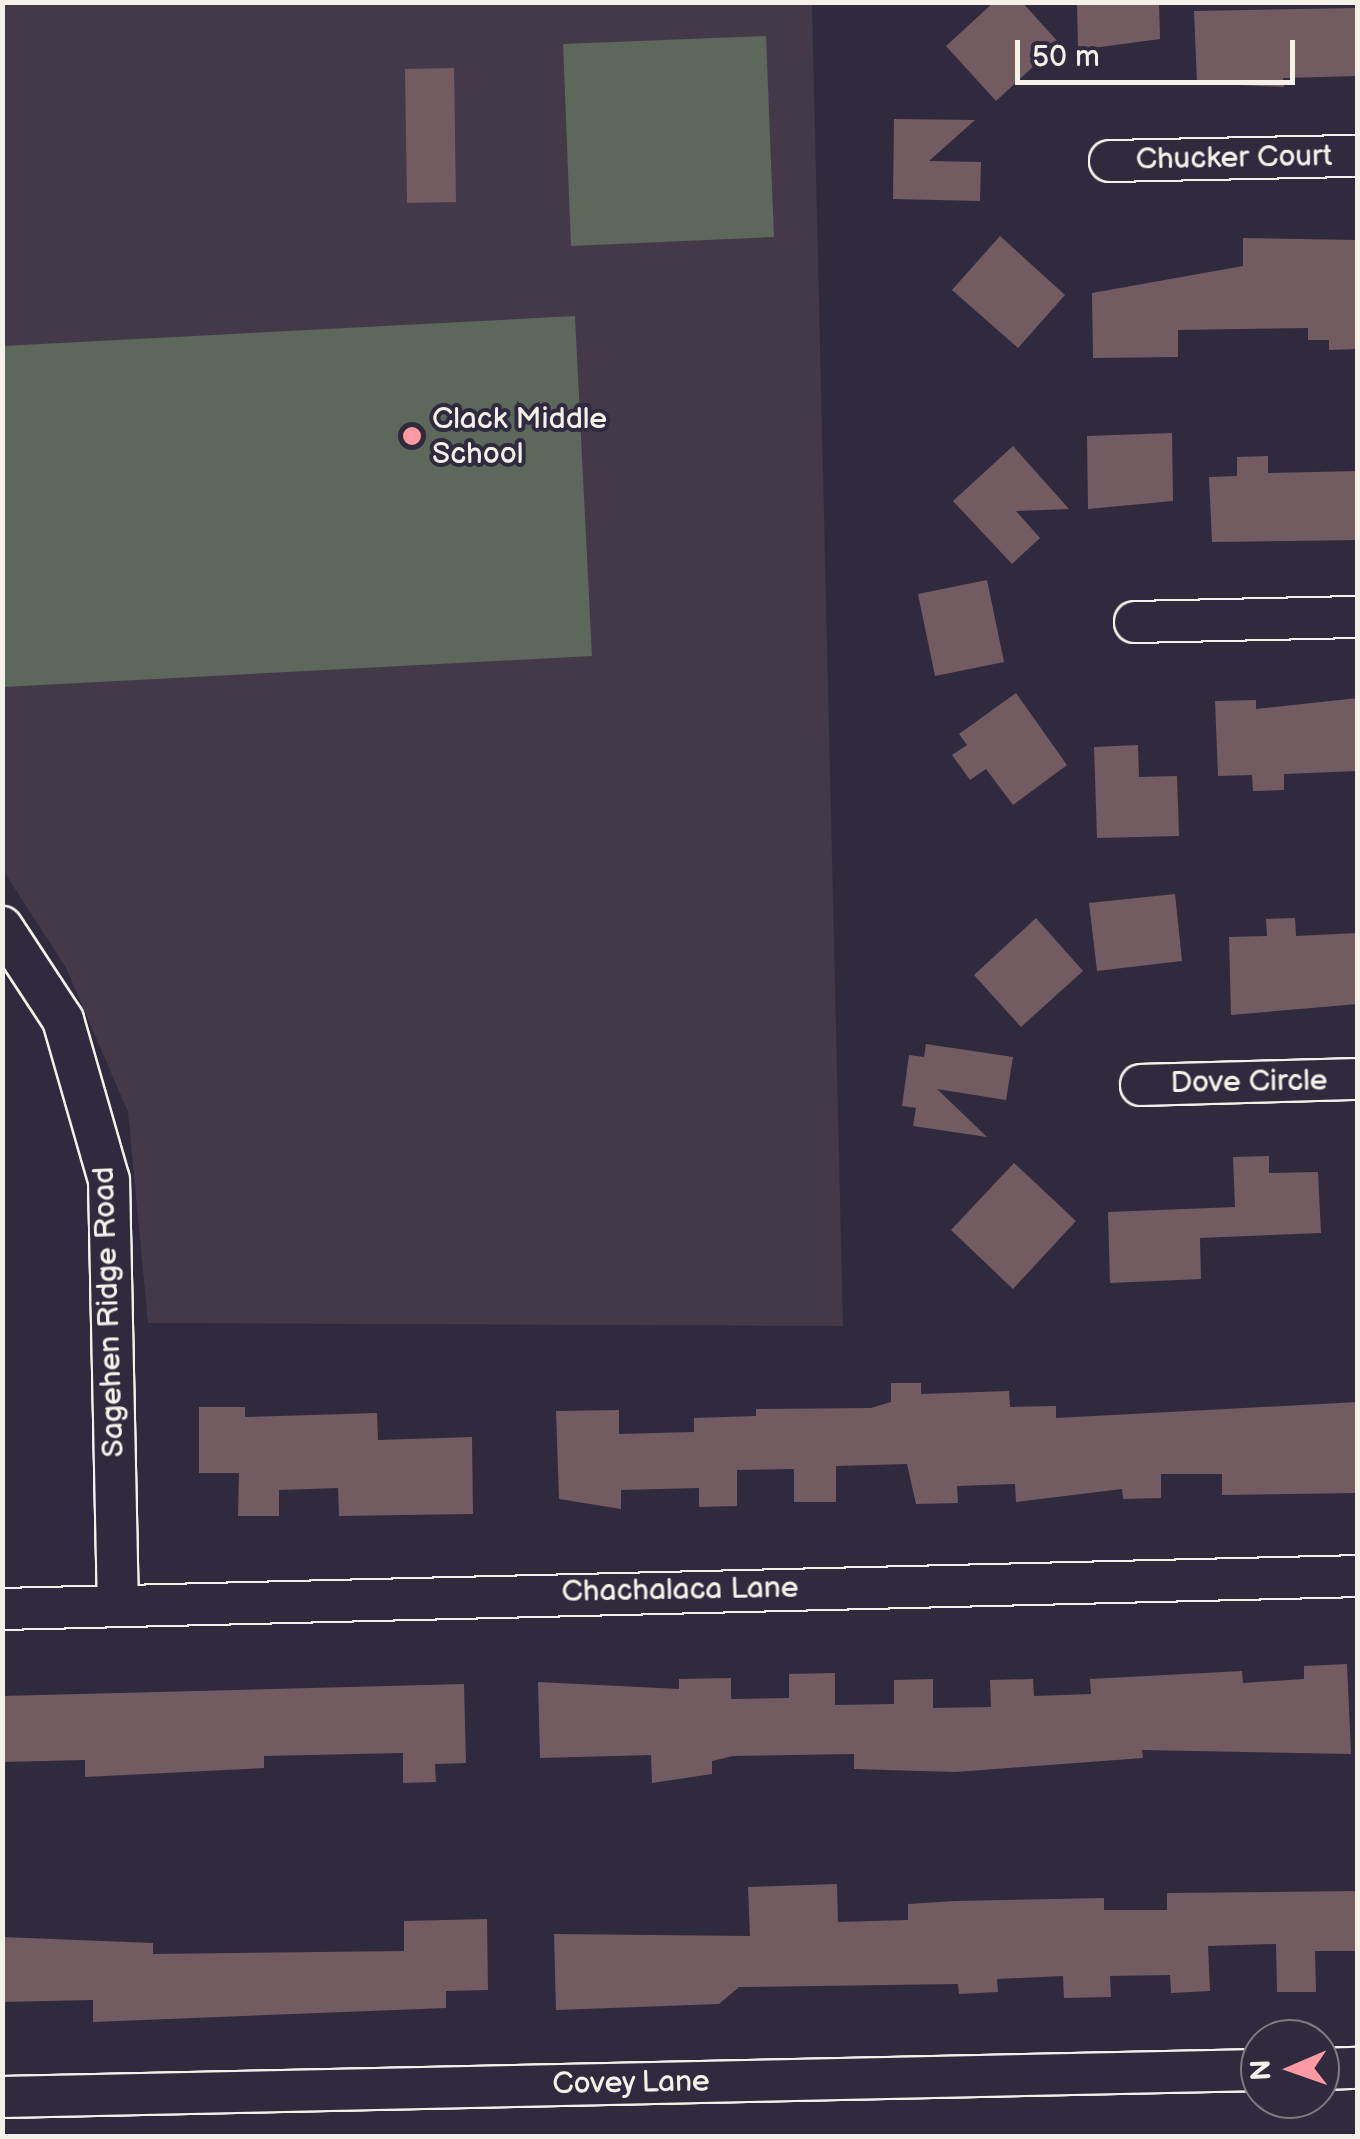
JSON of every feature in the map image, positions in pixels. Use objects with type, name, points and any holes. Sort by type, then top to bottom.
[{"type":"street","name":"Chucker Court","points":[[1110,161],[1358,156]]},
{"type":"street","points":[[1135,622],[1358,617]]},
{"type":"street","name":"Sagehen Ridge Road","points":[[2,927],[62,1020],[109,1180],[118,1601]]},
{"type":"street","name":"Dove Circle","points":[[1141,1085],[1358,1079]]},
{"type":"street","name":"Chachalaca Lane","points":[[2,1609],[118,1601],[1358,1576]]},
{"type":"street","name":"Covey Lane","points":[[2,2097],[1240,2070]]},
{"type":"shaded area","name":"Clack Middle School","points":[[3,3],[812,3],[843,1326],[148,1323],[128,1112],[66,968],[3,870]]},
{"type":"green space","points":[[766,36],[774,237],[571,246],[563,44]]},
{"type":"green space","points":[[575,316],[592,656],[3,687],[3,346]]},
{"type":"building","points":[[994,2],[1022,2],[1059,43],[996,101],[946,46]]},
{"type":"building","points":[[1077,2],[1159,2],[1160,39],[1078,50]]},
{"type":"building","points":[[1358,8],[1358,76],[1283,78],[1284,87],[1197,83],[1194,11]]},
{"type":"building","points":[[454,68],[456,202],[407,203],[405,69]]},
{"type":"building","points":[[894,119],[975,120],[929,161],[981,162],[980,201],[893,199]]},
{"type":"building","points":[[1000,236],[1065,295],[1018,348],[952,290]]},
{"type":"building","points":[[1243,238],[1358,240],[1358,349],[1329,350],[1329,340],[1308,340],[1308,328],[1178,330],[1178,357],[1093,358],[1092,293],[1243,266]]},
{"type":"building","points":[[1172,433],[1173,501],[1088,509],[1087,436]]},
{"type":"building","points":[[1013,446],[1069,509],[1016,511],[1040,538],[1012,564],[953,501]]},
{"type":"building","points":[[1268,456],[1268,473],[1358,471],[1358,540],[1212,542],[1209,477],[1237,476],[1237,457]]},
{"type":"building","points":[[987,580],[1004,662],[935,676],[918,594]]},
{"type":"building","points":[[1016,693],[1067,765],[1013,805],[986,769],[970,780],[952,755],[967,745],[959,734]]},
{"type":"building","points":[[1358,698],[1358,771],[1284,774],[1284,790],[1253,791],[1252,775],[1218,776],[1215,701],[1256,700],[1256,709]]},
{"type":"building","points":[[1138,745],[1139,777],[1177,776],[1179,836],[1097,838],[1094,747]]},
{"type":"building","points":[[1175,894],[1182,961],[1097,971],[1089,903]]},
{"type":"building","points":[[1036,918],[1083,971],[1021,1027],[974,975]]},
{"type":"building","points":[[1295,918],[1296,936],[1358,933],[1358,1004],[1231,1015],[1229,937],[1267,936],[1266,919]]},
{"type":"building","points":[[926,1044],[1013,1057],[1006,1100],[937,1089],[987,1137],[913,1126],[916,1108],[902,1106],[909,1055],[924,1057]]},
{"type":"building","points":[[1269,1156],[1269,1173],[1318,1172],[1321,1233],[1200,1238],[1201,1279],[1110,1283],[1108,1212],[1235,1207],[1233,1157]]},
{"type":"building","points":[[1014,1163],[1076,1221],[1013,1289],[951,1230]]},
{"type":"building","points":[[891,1383],[921,1383],[921,1394],[1009,1391],[1010,1407],[1056,1406],[1056,1418],[1358,1402],[1358,1493],[1222,1495],[1222,1474],[1161,1474],[1161,1498],[1123,1499],[1122,1489],[1016,1502],[1015,1484],[957,1486],[958,1503],[916,1504],[907,1464],[836,1466],[836,1502],[794,1502],[794,1469],[737,1470],[737,1506],[699,1507],[699,1488],[621,1490],[621,1509],[559,1499],[556,1411],[619,1410],[619,1434],[694,1432],[694,1418],[756,1416],[756,1409],[871,1408],[891,1402]]},
{"type":"building","points":[[199,1407],[245,1407],[245,1417],[377,1413],[378,1440],[472,1437],[473,1514],[339,1516],[338,1488],[279,1490],[279,1516],[238,1516],[239,1473],[199,1473]]},
{"type":"building","points":[[1347,1664],[1351,1754],[1142,1750],[1143,1758],[955,1772],[854,1769],[854,1754],[733,1756],[712,1761],[712,1774],[652,1783],[651,1755],[540,1758],[538,1682],[679,1689],[679,1679],[731,1678],[731,1699],[789,1698],[789,1674],[835,1673],[835,1705],[894,1704],[894,1680],[933,1679],[933,1708],[991,1707],[990,1680],[1033,1679],[1034,1696],[1091,1694],[1090,1679],[1242,1671],[1243,1683],[1304,1679],[1304,1666]]},
{"type":"building","points":[[464,1684],[466,1763],[435,1764],[436,1782],[403,1783],[403,1753],[264,1756],[264,1768],[85,1777],[85,1760],[2,1762],[2,1696]]},
{"type":"building","points":[[837,1884],[838,1922],[908,1920],[908,1904],[955,1901],[1104,1898],[1104,1910],[1167,1910],[1167,1893],[1358,1891],[1358,1951],[1315,1951],[1316,1992],[1277,1992],[1276,1944],[1208,1946],[1210,1991],[1171,1993],[1170,1975],[1110,1976],[1111,1997],[1064,1998],[1063,1976],[997,1979],[998,1992],[959,1994],[958,1984],[739,1987],[719,2004],[556,2010],[554,1934],[750,1936],[748,1887]]},
{"type":"building","points":[[487,1919],[488,1990],[446,1991],[446,2008],[93,2022],[93,2000],[2,2002],[2,1937],[153,1943],[153,1954],[404,1951],[404,1921]]},
{"type":"place","name":"Clack Middle School","points":[[412,436]]}]
